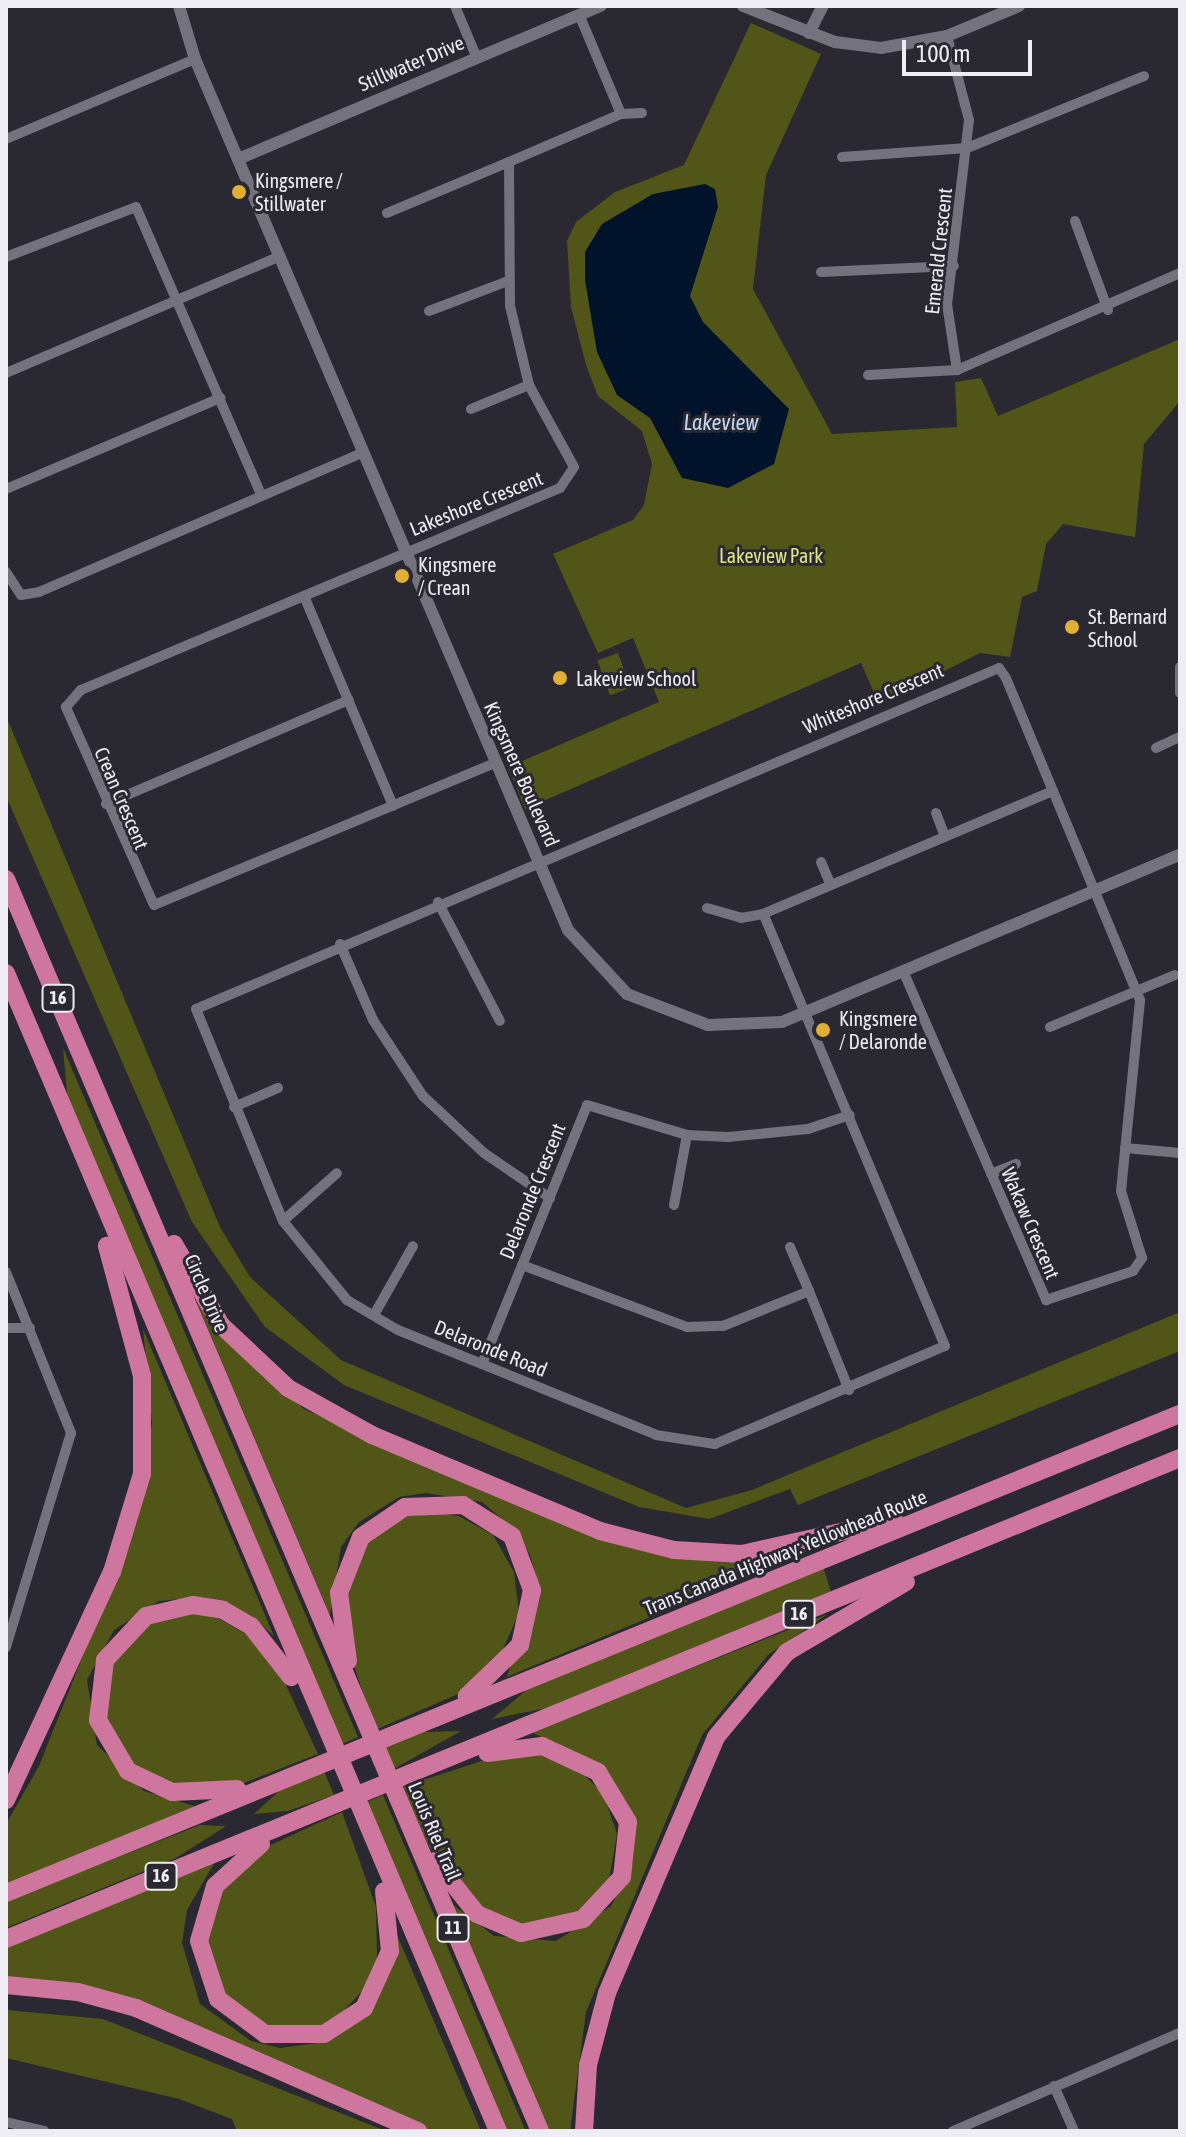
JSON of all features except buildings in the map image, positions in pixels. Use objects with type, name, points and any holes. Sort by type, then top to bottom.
[{"type":"highway","name":"Circle Drive","points":[[6,879],[366,1725]]},
{"type":"highway","name":"16","points":[[6,973],[68,1130],[373,1849]]},
{"type":"highway","points":[[110,1118],[206,1300],[251,1358],[337,1419],[534,1505],[647,1545],[742,1554],[839,1535],[1004,1487]]},
{"type":"highway","points":[[6,1800],[112,1572],[146,1450],[137,1349],[68,1130]]},
{"type":"highway","name":"Trans Canada Highway: Yellowhead Route","points":[[405,1729],[1180,1414]]},
{"type":"highway","name":"16","points":[[6,1939],[1180,1458]]},
{"type":"highway","points":[[366,1725],[340,1629],[346,1562],[387,1514],[424,1503],[463,1505],[512,1536],[528,1573],[530,1618],[520,1645],[484,1684],[405,1729]]},
{"type":"highway","points":[[584,2131],[588,2065],[607,1993],[693,1784],[736,1705],[814,1631],[1025,1521]]},
{"type":"highway","points":[[294,1774],[187,1794],[128,1771],[111,1749],[96,1705],[113,1646],[164,1609],[193,1605],[231,1613],[284,1664],[329,1747]]},
{"type":"highway","name":"Louis Riel Trail","points":[[366,1725],[540,2131]]},
{"type":"highway","name":"16","points":[[6,1893],[405,1729]]},
{"type":"highway","points":[[383,1764],[446,1880],[491,1922],[521,1933],[553,1932],[597,1910],[616,1889],[628,1863],[628,1822],[608,1783],[586,1762],[525,1746],[418,1771]]},
{"type":"highway","points":[[316,1814],[234,1864],[202,1912],[200,1956],[210,1986],[252,2028],[281,2037],[324,2034],[351,2020],[375,1995],[390,1943],[373,1849]]},
{"type":"highway","name":"11","points":[[373,1849],[498,2131]]},
{"type":"highway","points":[[6,1985],[78,1992],[136,2008],[418,2131]]},
{"type":"street","name":"Kingsmere Boulevard","points":[[179,6],[195,59],[568,930],[627,994],[708,1025],[756,1026],[806,1014],[1180,855]]},
{"type":"street","points":[[455,6],[476,56]]},
{"type":"street","name":"Stillwater Drive","points":[[238,159],[476,56],[601,6]]},
{"type":"street","points":[[743,6],[809,33],[871,48],[947,36],[1019,6]]},
{"type":"street","points":[[809,33],[823,6]]},
{"type":"street","points":[[579,14],[621,114]]},
{"type":"street","name":"Emerald Crescent","points":[[947,36],[966,91],[967,148],[947,304],[957,370]]},
{"type":"street","points":[[6,139],[195,59]]},
{"type":"street","points":[[842,157],[967,148],[1144,76]]},
{"type":"street","points":[[387,213],[621,114],[642,113]]},
{"type":"street","name":"Lakeshore Crescent","points":[[405,552],[560,488],[574,467],[529,385],[508,281],[509,162]]},
{"type":"street","points":[[6,257],[136,207],[261,495]]},
{"type":"street","points":[[1075,221],[1108,310]]},
{"type":"street","points":[[6,373],[280,256]]},
{"type":"street","points":[[821,272],[954,266]]},
{"type":"street","points":[[868,375],[957,370],[1108,310],[1180,273]]},
{"type":"street","points":[[429,311],[508,281]]},
{"type":"street","points":[[471,409],[529,385]]},
{"type":"street","points":[[6,489],[220,398]]},
{"type":"street","points":[[6,572],[21,595],[39,592],[364,452]]},
{"type":"street","name":"Crean Crescent","points":[[405,552],[67,699],[106,804],[154,905],[495,763]]},
{"type":"street","points":[[304,596],[393,806]]},
{"type":"street","name":"Whiteshore Crescent","points":[[538,860],[995,666],[1095,891]]},
{"type":"street","points":[[1180,667],[1180,693]]},
{"type":"street","points":[[106,804],[349,700]]},
{"type":"street","points":[[1156,748],[1180,737]]},
{"type":"street","points":[[707,908],[741,918],[763,914],[1053,791]]},
{"type":"street","points":[[936,813],[945,836]]},
{"type":"street","name":"Delaronde Road","points":[[538,860],[196,1009],[283,1221],[321,1275],[374,1315],[482,1364],[683,1443],[715,1444],[754,1432],[945,1346],[763,914]]},
{"type":"street","points":[[821,862],[831,885]]},
{"type":"street","name":"Wakaw Crescent","points":[[904,973],[1039,1291],[1060,1301],[1133,1271],[1142,1258],[1122,1208],[1125,1148],[1141,1012],[1137,991],[1095,891]]},
{"type":"street","points":[[438,902],[500,1021]]},
{"type":"street","points":[[340,944],[373,1020],[423,1096],[484,1153],[550,1198]]},
{"type":"street","points":[[1050,1027],[1175,975]]},
{"type":"street","points":[[234,1107],[278,1088]]},
{"type":"street","name":"Delaronde Crescent","points":[[482,1364],[587,1105],[687,1135],[775,1135],[850,1115]]},
{"type":"street","points":[[674,1205],[687,1135]]},
{"type":"street","points":[[1125,1148],[1180,1153]]},
{"type":"street","points":[[991,1174],[1016,1164]]},
{"type":"street","points":[[283,1221],[337,1173]]},
{"type":"street","points":[[374,1315],[413,1246]]},
{"type":"street","points":[[790,1247],[849,1390]]},
{"type":"street","points":[[522,1265],[687,1327],[723,1326],[809,1291]]},
{"type":"street","points":[[6,1272],[57,1391],[71,1433],[6,1647]]},
{"type":"street","points":[[6,1328],[30,1328]]},
{"type":"street","points":[[953,2131],[1180,2033]]},
{"type":"street","points":[[1054,2086],[1074,2131]]},
{"type":"street","points":[[6,2122],[44,2131]]},
{"type":"green space","name":"Lakeview Park","points":[[751,23],[821,54],[766,175],[753,289],[832,434],[957,427],[955,382],[981,378],[998,416],[1180,339],[1180,401],[1144,444],[1135,537],[1063,524],[1046,544],[1037,591],[1022,597],[1010,657],[980,653],[879,704],[861,663],[525,809],[508,767],[659,702],[633,638],[598,653],[553,554],[633,520],[644,505],[652,464],[642,431],[598,396],[586,365],[571,307],[567,241],[576,222],[615,192],[684,165]]},
{"type":"green space","points":[[618,653],[631,688],[610,695],[597,661]]},
{"type":"green space","points":[[6,716],[220,1227],[250,1277],[341,1360],[686,1508],[752,1490],[1180,1312],[1180,1351],[798,1505],[790,1489],[709,1519],[639,1507],[344,1385],[265,1327],[192,1222],[6,796]]},
{"type":"green space","points":[[63,1048],[358,1737],[333,1748],[69,1115]]},
{"type":"green space","points":[[196,1301],[234,1349],[304,1409],[576,1528],[756,1558],[808,1551],[507,1677],[536,1576],[530,1555],[517,1532],[482,1502],[426,1493],[399,1497],[359,1522],[341,1547],[330,1615]]},
{"type":"green space","points":[[143,1329],[274,1636],[250,1615],[203,1597],[159,1601],[114,1630],[87,1680],[97,1745],[144,1791],[198,1807],[6,1885],[6,1824],[39,1766],[138,1518],[152,1423]]},
{"type":"green space","points":[[415,1511],[459,1516],[493,1535],[514,1572],[519,1613],[500,1656],[463,1692],[375,1730],[346,1641],[347,1577],[374,1531]]},
{"type":"green space","points":[[823,1566],[831,1592],[547,1708],[492,1719],[529,1688]]},
{"type":"green space","points":[[189,1612],[211,1614],[251,1637],[285,1683],[318,1754],[239,1785],[183,1790],[143,1776],[105,1731],[104,1672],[150,1621]]},
{"type":"green space","points":[[828,1614],[768,1655],[702,1735],[586,2012],[570,2131],[543,2131],[443,1897],[494,1936],[556,1941],[611,1906],[633,1863],[635,1838],[625,1800],[601,1766],[531,1732]]},
{"type":"green space","points":[[461,1731],[392,1770],[382,1748],[420,1732]]},
{"type":"green space","points":[[509,1752],[535,1753],[583,1774],[603,1793],[617,1834],[609,1880],[581,1913],[525,1928],[488,1915],[441,1869],[399,1788]]},
{"type":"green space","points":[[324,1771],[334,1795],[288,1811],[254,1814],[281,1789]]},
{"type":"green space","points":[[383,1795],[526,2131],[496,2131],[358,1806]]},
{"type":"green space","points":[[342,1812],[376,1907],[377,1960],[363,1990],[338,2017],[322,2026],[267,2031],[210,1984],[204,1913],[245,1857]]},
{"type":"green space","points":[[200,1825],[226,1826],[176,1858],[6,1928],[6,1901]]},
{"type":"green space","points":[[216,1860],[187,1910],[182,1943],[200,2004],[251,2041],[280,2048],[317,2043],[347,2029],[394,1928],[481,2131],[423,2131],[59,1982],[6,1977],[6,1945]]},
{"type":"green space","points":[[6,2010],[103,2019],[386,2131],[237,2131],[232,2119],[179,2099],[6,2058]]},
{"type":"water","name":"Lakeview","points":[[705,184],[715,189],[718,207],[690,296],[703,322],[789,409],[774,464],[728,488],[682,478],[650,418],[617,395],[597,352],[585,280],[585,252],[602,224],[653,194]]},
{"type":"place","name":"Kingsmere / Stillwater","points":[[239,192]]},
{"type":"place","name":"Kingsmere / Crean","points":[[402,576]]},
{"type":"place","name":"St. Bernard School","points":[[1072,627]]},
{"type":"place","name":"Lakeview School","points":[[560,678]]},
{"type":"place","name":"Kingsmere / Delaronde","points":[[823,1030]]}]
